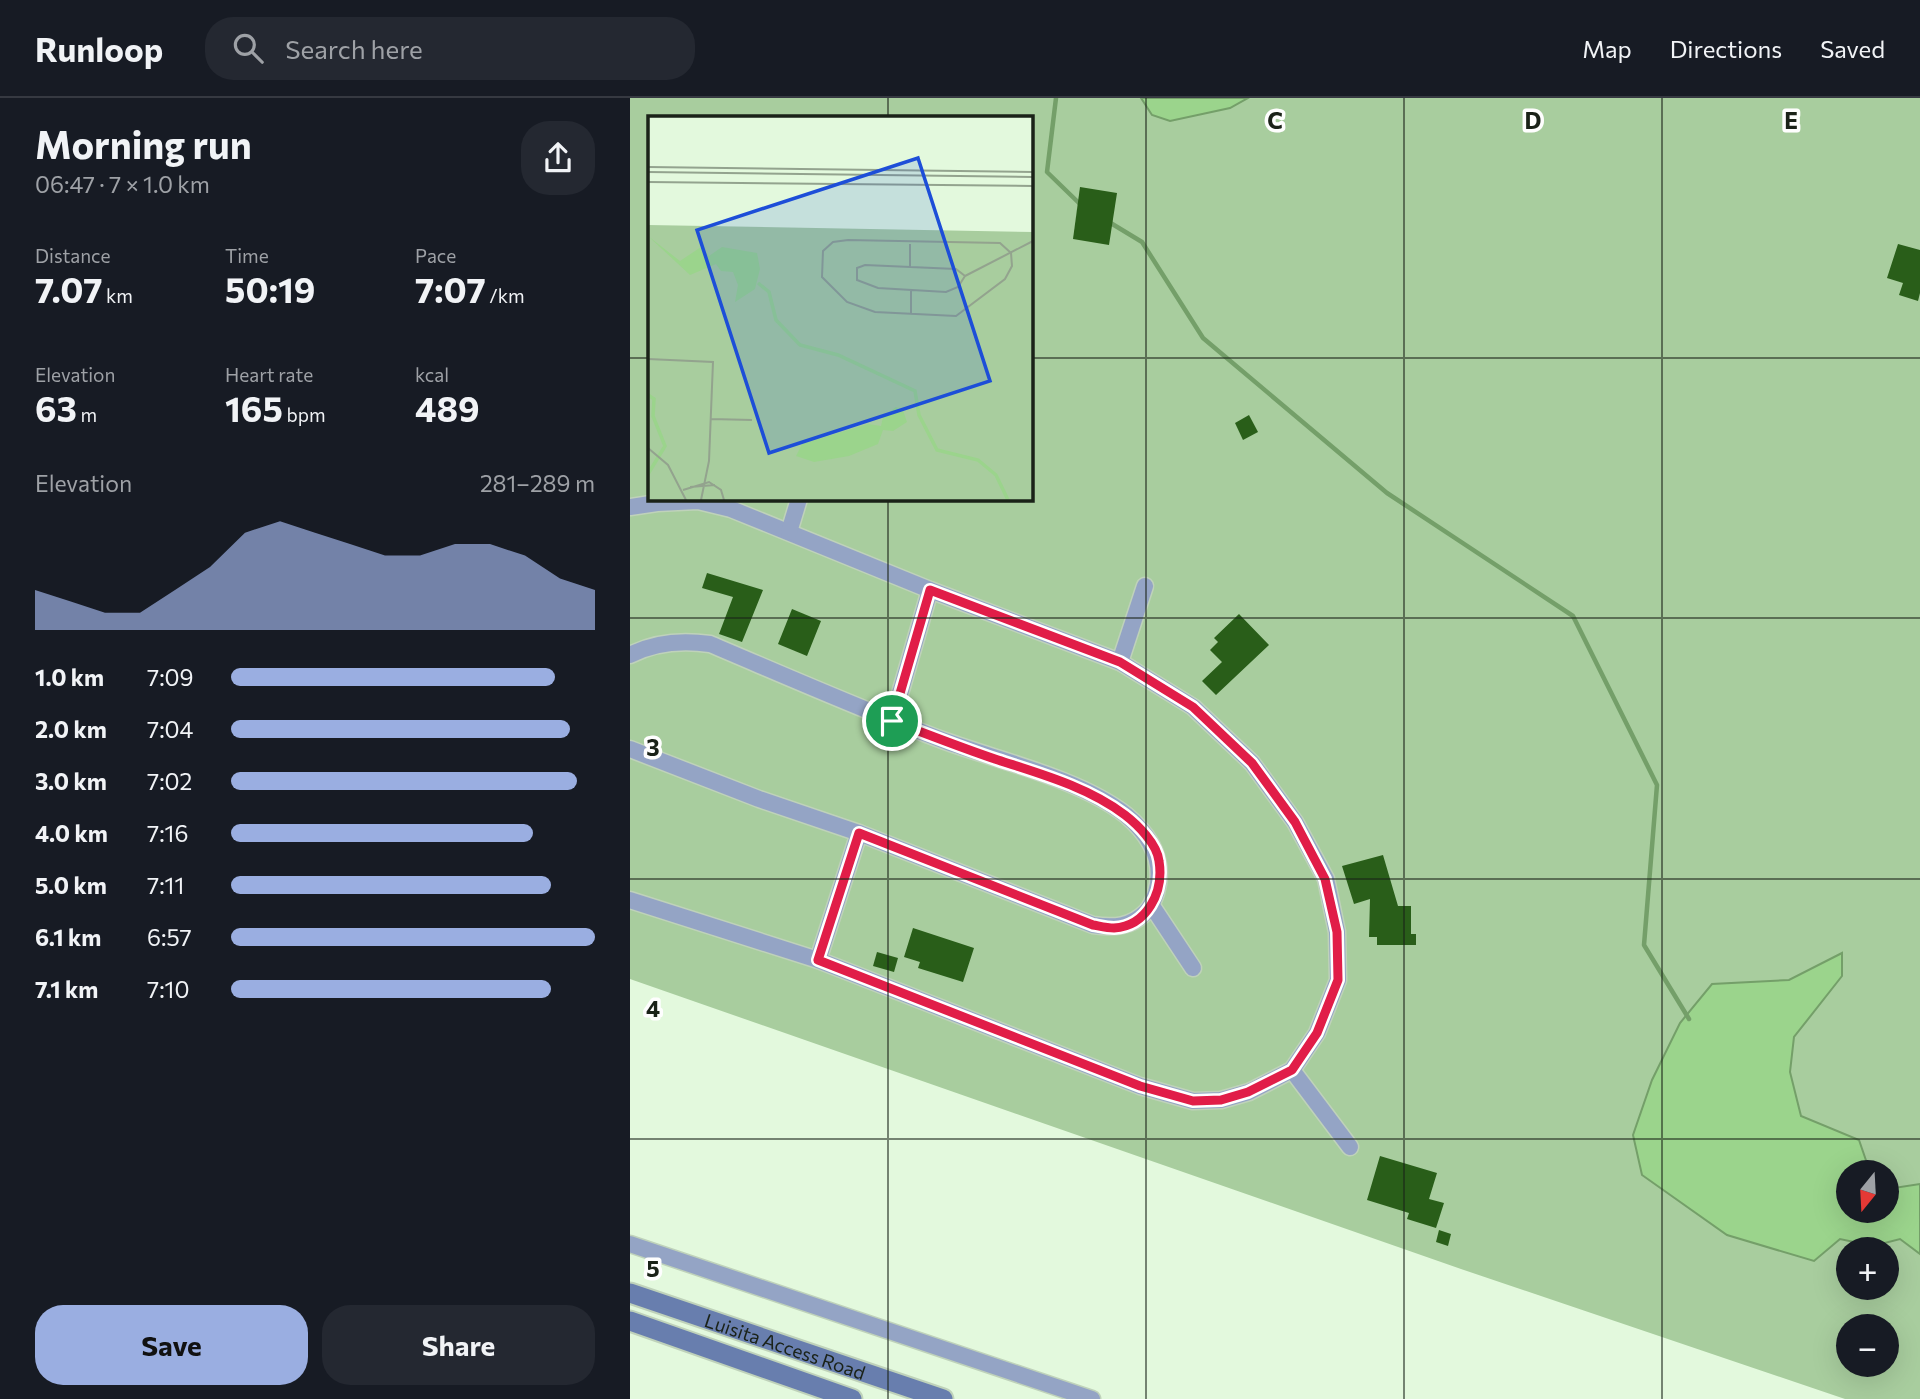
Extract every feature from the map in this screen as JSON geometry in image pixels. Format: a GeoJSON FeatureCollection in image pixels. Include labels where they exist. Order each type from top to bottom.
{"type":"FeatureCollection","features":[{"type":"Feature","properties":{"kind":"main road","name":"Luisita Access Road"},"geometry":{"type":"LineString","coordinates":[[630,1293],[943,1399]]}},
{"type":"Feature","properties":{"kind":"main road","name":"Luisita Access Road"},"geometry":{"type":"LineString","coordinates":[[630,1321],[852,1399]]}},
{"type":"Feature","properties":{"kind":"street"},"geometry":{"type":"LineString","coordinates":[[789,531],[799,500]]}},
{"type":"Feature","properties":{"kind":"street"},"geometry":{"type":"LineString","coordinates":[[630,507],[698,502],[731,509],[930,590],[1120,662],[1193,707],[1252,763],[1295,822],[1325,879],[1337,932],[1338,980],[1317,1033],[1292,1070],[1248,1092],[1221,1100],[1193,1101],[1140,1086],[818,960],[630,900]]}},
{"type":"Feature","properties":{"kind":"street"},"geometry":{"type":"LineString","coordinates":[[1120,662],[1145,586]]}},
{"type":"Feature","properties":{"kind":"street"},"geometry":{"type":"LineString","coordinates":[[892,721],[930,590]]}},
{"type":"Feature","properties":{"kind":"street"},"geometry":{"type":"LineString","coordinates":[[630,655],[666,643],[689,641],[710,644],[892,721],[1061,781],[1105,802],[1127,816],[1146,835],[1159,859],[1159,883],[1152,906],[1137,921],[1114,928],[1093,925],[859,833],[759,799],[630,749]]}},
{"type":"Feature","properties":{"kind":"street"},"geometry":{"type":"LineString","coordinates":[[818,960],[859,833]]}},
{"type":"Feature","properties":{"kind":"street"},"geometry":{"type":"LineString","coordinates":[[1152,906],[1193,968]]}},
{"type":"Feature","properties":{"kind":"street"},"geometry":{"type":"LineString","coordinates":[[1292,1070],[1350,1147]]}},
{"type":"Feature","properties":{"kind":"street"},"geometry":{"type":"LineString","coordinates":[[630,1244],[1092,1399]]}},
{"type":"Feature","properties":{"kind":"shaded area"},"geometry":{"type":"Polygon","coordinates":[[[630,98],[1920,98],[1920,1399],[1845,1399],[1461,1269],[630,979],[630,98]]]}},
{"type":"Feature","properties":{"kind":"shaded area"},"geometry":{"type":"Polygon","coordinates":[[[1141,98],[1248,98],[1230,108],[1170,121],[1152,115],[1141,98]]]}},
{"type":"Feature","properties":{"kind":"shaded area"},"geometry":{"type":"Polygon","coordinates":[[[1842,953],[1842,976],[1794,1037],[1790,1072],[1801,1116],[1859,1140],[1866,1160],[1836,1160],[1836,1223],[1899,1223],[1899,1187],[1920,1184],[1920,1254],[1899,1237],[1836,1237],[1836,1242],[1814,1261],[1727,1235],[1642,1175],[1633,1135],[1652,1080],[1680,1023],[1712,984],[1789,980],[1842,953]]]}},
{"type":"Feature","properties":{"kind":"building"},"geometry":{"type":"Polygon","coordinates":[[[1080,187],[1117,193],[1109,245],[1073,239],[1080,187]]]}},
{"type":"Feature","properties":{"kind":"building"},"geometry":{"type":"Polygon","coordinates":[[[1898,244],[1920,250],[1918,301],[1899,295],[1903,283],[1887,278],[1898,244]]]}},
{"type":"Feature","properties":{"kind":"building"},"geometry":{"type":"Polygon","coordinates":[[[1249,415],[1258,432],[1243,440],[1235,423],[1249,415]]]}},
{"type":"Feature","properties":{"kind":"building"},"geometry":{"type":"Polygon","coordinates":[[[707,573],[763,590],[742,642],[719,634],[733,597],[702,588],[707,573]]]}},
{"type":"Feature","properties":{"kind":"building"},"geometry":{"type":"Polygon","coordinates":[[[792,609],[821,621],[807,656],[778,644],[792,609]]]}},
{"type":"Feature","properties":{"kind":"building"},"geometry":{"type":"Polygon","coordinates":[[[1239,614],[1269,645],[1216,695],[1202,681],[1222,662],[1210,650],[1218,642],[1214,638],[1239,614]]]}},
{"type":"Feature","properties":{"kind":"building"},"geometry":{"type":"Polygon","coordinates":[[[1383,855],[1398,906],[1411,906],[1411,934],[1416,934],[1416,945],[1377,945],[1377,937],[1369,937],[1370,899],[1354,904],[1342,866],[1383,855]]]}},
{"type":"Feature","properties":{"kind":"building"},"geometry":{"type":"Polygon","coordinates":[[[913,928],[974,948],[963,982],[918,968],[920,962],[904,957],[913,928]]]}},
{"type":"Feature","properties":{"kind":"building"},"geometry":{"type":"Polygon","coordinates":[[[877,952],[898,958],[894,972],[873,966],[877,952]]]}},
{"type":"Feature","properties":{"kind":"building"},"geometry":{"type":"Polygon","coordinates":[[[1380,1156],[1437,1173],[1429,1199],[1444,1203],[1436,1228],[1407,1219],[1409,1213],[1367,1200],[1380,1156]]]}},
{"type":"Feature","properties":{"kind":"building"},"geometry":{"type":"Polygon","coordinates":[[[1439,1230],[1451,1234],[1448,1246],[1436,1242],[1439,1230]]]}},
{"type":"Feature","properties":{"kind":"waterway"},"geometry":{"type":"LineString","coordinates":[[1056,98],[1047,172],[1081,205]]}},
{"type":"Feature","properties":{"kind":"waterway"},"geometry":{"type":"LineString","coordinates":[[1109,222],[1142,242],[1203,338],[1387,493],[1573,616],[1657,785],[1644,945],[1689,1019]]}},
{"type":"Feature","properties":{"kind":"route"},"geometry":{"type":"LineString","coordinates":[[930,590],[1120,662],[1193,707],[1252,763],[1295,822],[1325,879],[1337,932],[1338,980],[1317,1033],[1292,1070],[1248,1092],[1221,1100],[1193,1101],[1140,1086],[818,960],[859,833],[1093,925],[1114,928],[1137,921],[1152,906],[1159,883],[1159,859],[1146,835],[1127,816],[1061,781],[892,721],[930,590]]}}]}
